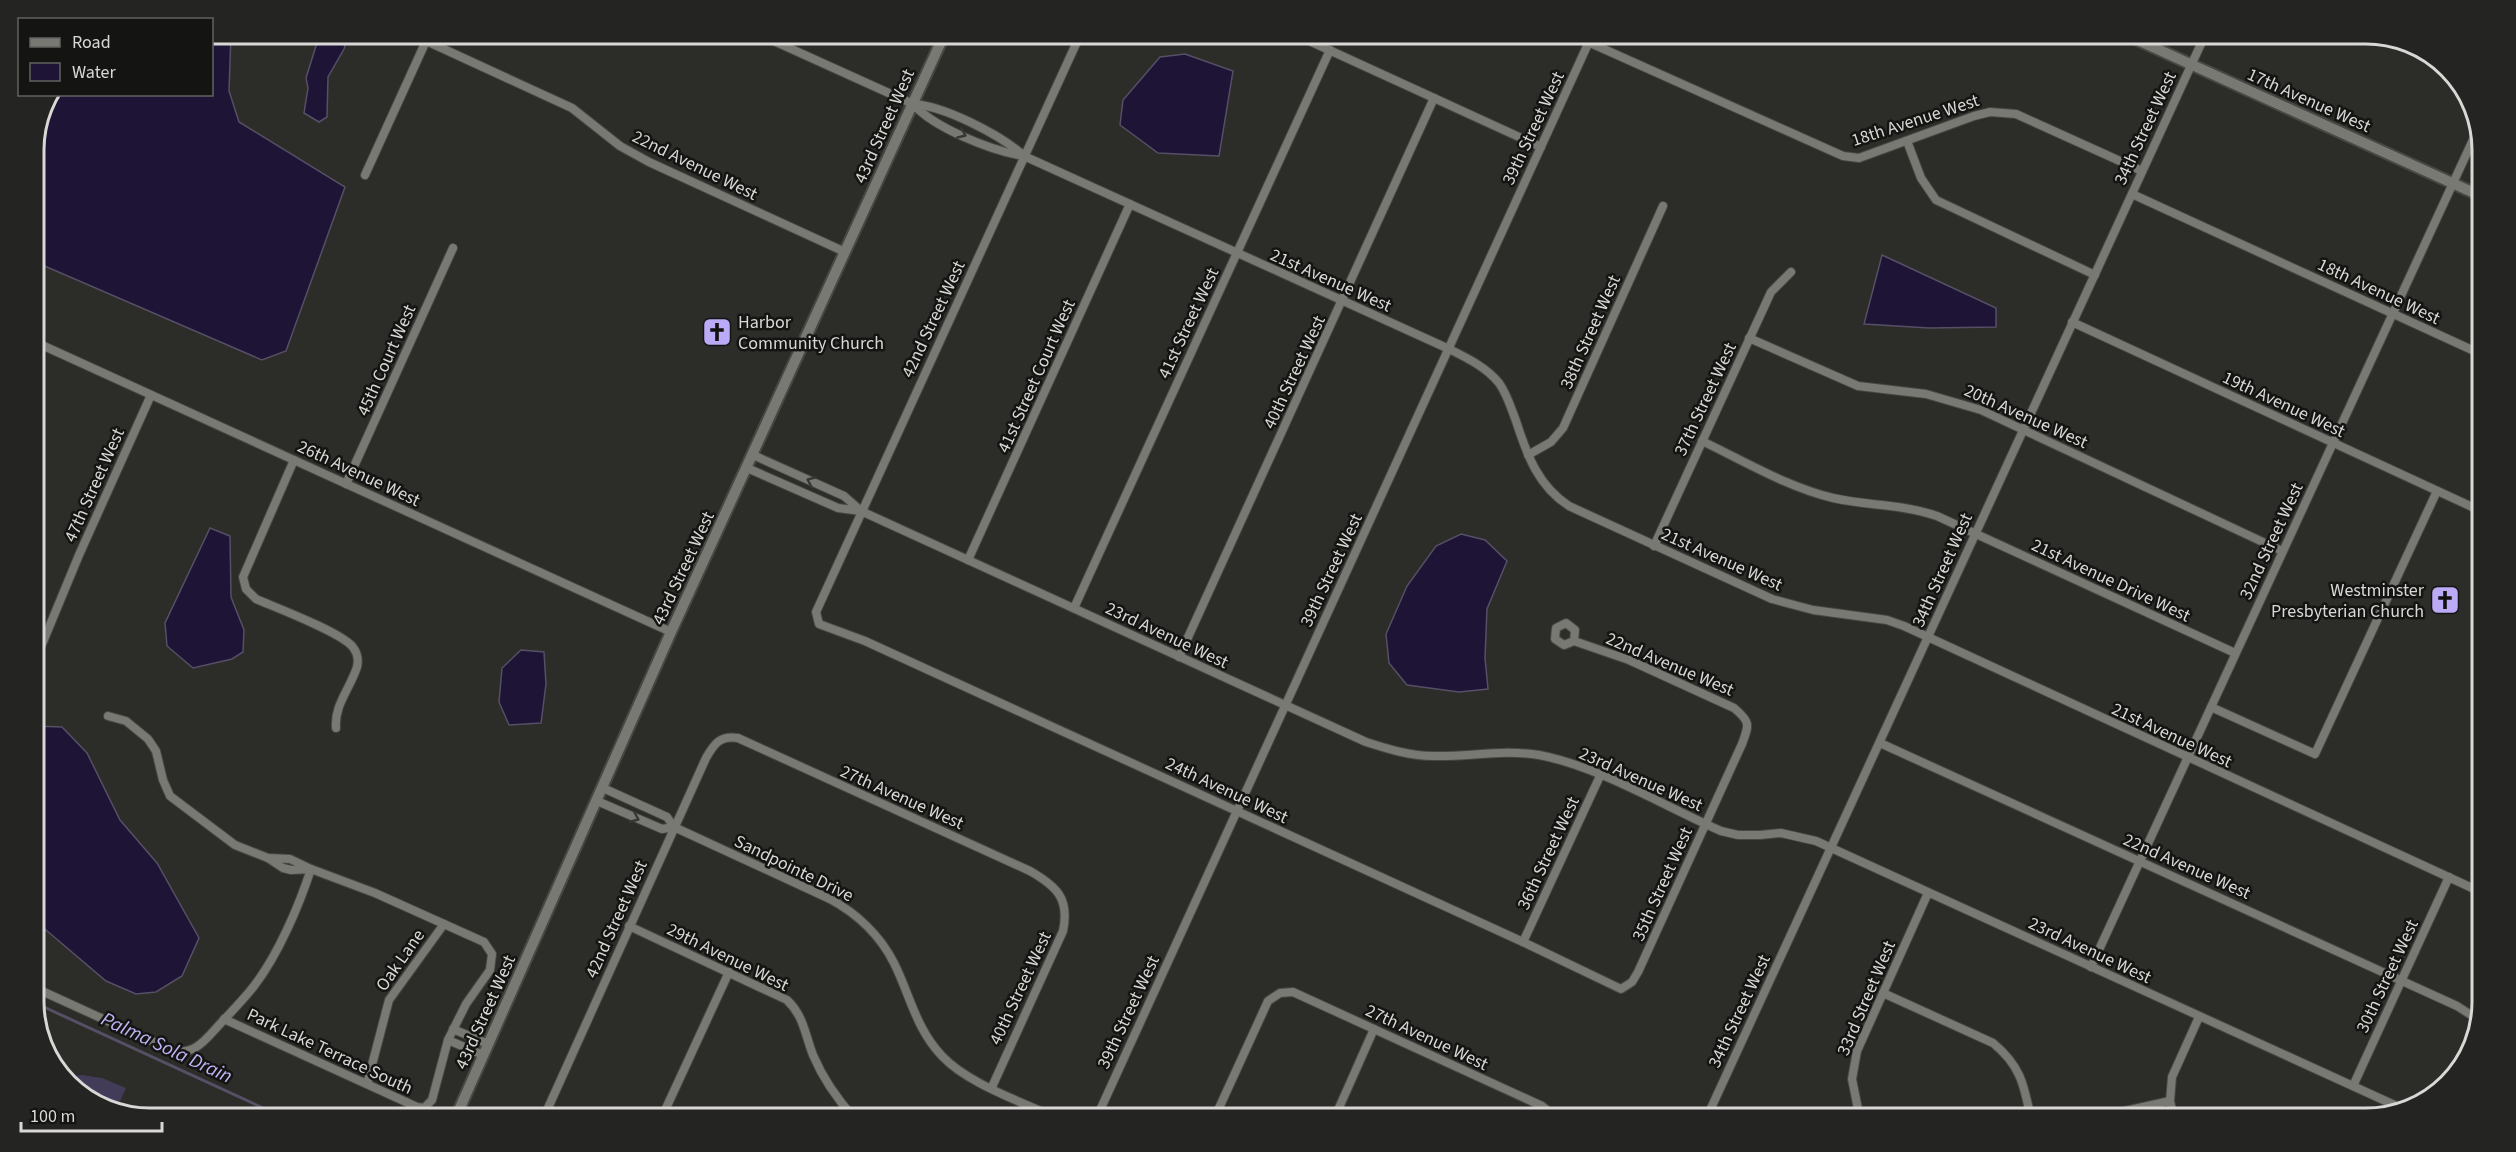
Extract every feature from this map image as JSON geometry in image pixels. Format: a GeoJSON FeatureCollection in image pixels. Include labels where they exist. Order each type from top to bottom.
{"type":"FeatureCollection","features":[{"type":"Feature","properties":{"kind":"street"},"geometry":{"type":"LineString","coordinates":[[365,175],[425,44]]}},
{"type":"Feature","properties":{"kind":"street","name":"22nd Avenue West"},"geometry":{"type":"LineString","coordinates":[[433,44],[572,108],[620,146],[649,162],[845,252]]}},
{"type":"Feature","properties":{"kind":"street","name":"21st Avenue West"},"geometry":{"type":"LineString","coordinates":[[780,44],[912,104],[929,105],[1007,141],[1024,156]]}},
{"type":"Feature","properties":{"kind":"street","name":"43rd Street West"},"geometry":{"type":"LineString","coordinates":[[459,1108],[671,632],[940,44]]}},
{"type":"Feature","properties":{"kind":"street","name":"42nd Street West"},"geometry":{"type":"LineString","coordinates":[[818,618],[816,612],[861,511],[1076,44]]}},
{"type":"Feature","properties":{"kind":"street"},"geometry":{"type":"LineString","coordinates":[[1317,44],[1541,147]]}},
{"type":"Feature","properties":{"kind":"street","name":"39th Street West"},"geometry":{"type":"LineString","coordinates":[[1101,1108],[1589,44]]}},
{"type":"Feature","properties":{"kind":"street","name":"18th Avenue West"},"geometry":{"type":"LineString","coordinates":[[1591,44],[1843,156],[1859,158],[1974,117],[2004,111],[2031,120],[2142,171]]}},
{"type":"Feature","properties":{"kind":"street","name":"17th Avenue West"},"geometry":{"type":"LineString","coordinates":[[2146,44],[2472,192]]}},
{"type":"Feature","properties":{"kind":"street","name":"34th Street West"},"geometry":{"type":"LineString","coordinates":[[1711,1108],[2201,44]]}},
{"type":"Feature","properties":{"kind":"street","name":"41st Street West"},"geometry":{"type":"LineString","coordinates":[[1074,608],[1330,50]]}},
{"type":"Feature","properties":{"kind":"street","name":"40th Street West"},"geometry":{"type":"LineString","coordinates":[[1179,657],[1434,99]]}},
{"type":"Feature","properties":{"kind":"street","name":"21st Avenue West"},"geometry":{"type":"LineString","coordinates":[[912,104],[924,117],[1001,152],[1024,156],[1449,349],[1483,368],[1500,384],[1509,400],[1536,473],[1550,491],[1563,502],[1772,599],[1827,613],[1887,620],[2472,888]]}},
{"type":"Feature","properties":{"kind":"street"},"geometry":{"type":"LineString","coordinates":[[1907,141],[1921,178],[1936,200],[2095,275]]}},
{"type":"Feature","properties":{"kind":"street","name":"32nd Street West"},"geometry":{"type":"LineString","coordinates":[[2091,967],[2472,142]]}},
{"type":"Feature","properties":{"kind":"street","name":"18th Avenue West"},"geometry":{"type":"LineString","coordinates":[[2132,194],[2472,350]]}},
{"type":"Feature","properties":{"kind":"street","name":"41st Street Court West"},"geometry":{"type":"LineString","coordinates":[[968,560],[1130,204]]}},
{"type":"Feature","properties":{"kind":"street","name":"38th Street West"},"geometry":{"type":"LineString","coordinates":[[1528,455],[1551,442],[1563,428],[1663,206]]}},
{"type":"Feature","properties":{"kind":"street","name":"45th Court West"},"geometry":{"type":"LineString","coordinates":[[346,484],[453,248]]}},
{"type":"Feature","properties":{"kind":"street","name":"37th Street West"},"geometry":{"type":"LineString","coordinates":[[1654,546],[1771,292],[1791,272]]}},
{"type":"Feature","properties":{"kind":"street","name":"19th Avenue West"},"geometry":{"type":"LineString","coordinates":[[2072,322],[2472,507]]}},
{"type":"Feature","properties":{"kind":"street","name":"20th Avenue West"},"geometry":{"type":"LineString","coordinates":[[1749,338],[1858,386],[1943,398],[1981,410],[2283,551]]}},
{"type":"Feature","properties":{"kind":"street","name":"26th Avenue West"},"geometry":{"type":"LineString","coordinates":[[44,346],[671,632]]}},
{"type":"Feature","properties":{"kind":"street","name":"47th Street West"},"geometry":{"type":"LineString","coordinates":[[44,640],[79,555],[151,395]]}},
{"type":"Feature","properties":{"kind":"street","name":"21st Avenue Drive West"},"geometry":{"type":"LineString","coordinates":[[1702,441],[1810,491],[1861,503],[1918,509],[2235,653]]}},
{"type":"Feature","properties":{"kind":"street","name":"23rd Avenue West"},"geometry":{"type":"LineString","coordinates":[[753,455],[844,496],[861,511],[1366,742],[1404,753],[1433,756],[1502,752],[1524,753],[1558,760],[1600,776],[1705,824],[1738,835],[1793,834],[1831,848],[2394,1105]]}},
{"type":"Feature","properties":{"kind":"street"},"geometry":{"type":"LineString","coordinates":[[294,460],[243,577],[246,589],[256,599],[348,642],[357,653],[357,667],[336,714],[336,728]]}},
{"type":"Feature","properties":{"kind":"street","name":"23rd Avenue West"},"geometry":{"type":"LineString","coordinates":[[747,468],[838,508],[861,511]]}},
{"type":"Feature","properties":{"kind":"street"},"geometry":{"type":"LineString","coordinates":[[2211,707],[2315,754],[2437,491]]}},
{"type":"Feature","properties":{"kind":"street","name":"24th Avenue West"},"geometry":{"type":"LineString","coordinates":[[818,618],[819,624],[823,626],[843,631],[865,641],[1523,942],[1613,987],[1626,988]]}},
{"type":"Feature","properties":{"kind":"street","name":"22nd Avenue West"},"geometry":{"type":"LineString","coordinates":[[1574,641],[1629,660],[1734,708],[1746,718],[1748,723]]}},
{"type":"Feature","properties":{"kind":"street"},"geometry":{"type":"LineString","coordinates":[[108,716],[126,722],[148,739],[156,751],[166,788],[179,804],[235,845],[268,858],[290,859],[375,893],[484,942],[489,947],[493,960],[490,970],[478,985],[448,1040],[483,1055]]}},
{"type":"Feature","properties":{"kind":"street","name":"35th Street West"},"geometry":{"type":"LineString","coordinates":[[1626,988],[1638,972],[1742,744],[1748,723]]}},
{"type":"Feature","properties":{"kind":"street","name":"27th Avenue West"},"geometry":{"type":"LineString","coordinates":[[722,739],[738,738],[1030,872],[1056,889],[1062,900]]}},
{"type":"Feature","properties":{"kind":"street","name":"42nd Street West"},"geometry":{"type":"LineString","coordinates":[[548,1108],[706,758],[715,743],[722,739]]}},
{"type":"Feature","properties":{"kind":"street","name":"22nd Avenue West"},"geometry":{"type":"LineString","coordinates":[[1880,743],[2457,1006],[2471,1015]]}},
{"type":"Feature","properties":{"kind":"street","name":"36th Street West"},"geometry":{"type":"LineString","coordinates":[[1523,942],[1600,776]]}},
{"type":"Feature","properties":{"kind":"street","name":"Sandpointe Drive"},"geometry":{"type":"LineString","coordinates":[[603,788],[667,817],[674,827],[830,898],[858,918],[888,952],[915,1018],[940,1054],[956,1069],[1035,1108]]}},
{"type":"Feature","properties":{"kind":"street","name":"Sandpointe Drive"},"geometry":{"type":"LineString","coordinates":[[597,801],[662,830],[674,827]]}},
{"type":"Feature","properties":{"kind":"street"},"geometry":{"type":"LineString","coordinates":[[224,1019],[254,986],[270,960],[306,886],[311,869]]}},
{"type":"Feature","properties":{"kind":"street","name":"30th Street West"},"geometry":{"type":"LineString","coordinates":[[2353,1086],[2449,877]]}},
{"type":"Feature","properties":{"kind":"street","name":"33rd Street West"},"geometry":{"type":"LineString","coordinates":[[1858,1108],[1852,1079],[1853,1063],[1928,893]]}},
{"type":"Feature","properties":{"kind":"street","name":"40th Street West"},"geometry":{"type":"LineString","coordinates":[[992,1088],[1063,930],[1065,913],[1062,900]]}},
{"type":"Feature","properties":{"kind":"street","name":"Oak Lane"},"geometry":{"type":"LineString","coordinates":[[367,1084],[389,999],[444,924]]}},
{"type":"Feature","properties":{"kind":"street","name":"29th Avenue West"},"geometry":{"type":"LineString","coordinates":[[629,926],[780,996],[793,1006],[802,1020],[806,1038],[824,1076],[847,1108]]}},
{"type":"Feature","properties":{"kind":"street"},"geometry":{"type":"LineString","coordinates":[[666,1108],[729,972]]}},
{"type":"Feature","properties":{"kind":"street","name":"Park Lake Terrace South"},"geometry":{"type":"LineString","coordinates":[[44,992],[177,1052],[198,1047],[224,1019],[417,1107],[424,1108],[430,1104],[437,1086],[448,1040]]}},
{"type":"Feature","properties":{"kind":"street","name":"27th Avenue West"},"geometry":{"type":"LineString","coordinates":[[1219,1108],[1268,1001],[1280,993],[1293,992],[1544,1108]]}},
{"type":"Feature","properties":{"kind":"street"},"geometry":{"type":"LineString","coordinates":[[1883,993],[1993,1043],[2001,1050],[2023,1081],[2029,1108]]}},
{"type":"Feature","properties":{"kind":"street"},"geometry":{"type":"LineString","coordinates":[[2172,1108],[2172,1077],[2199,1017]]}},
{"type":"Feature","properties":{"kind":"street"},"geometry":{"type":"LineString","coordinates":[[453,1029],[488,1044]]}},
{"type":"Feature","properties":{"kind":"street"},"geometry":{"type":"LineString","coordinates":[[1340,1108],[1374,1029]]}},
{"type":"Feature","properties":{"kind":"street"},"geometry":{"type":"LineString","coordinates":[[2138,1108],[2170,1101]]}},
{"type":"Feature","properties":{"kind":"shaded area"},"geometry":{"type":"Polygon","coordinates":[[[74,1076],[102,1078],[126,1088],[119,1104],[97,1094],[74,1076]]]}},
{"type":"Feature","properties":{"kind":"water"},"geometry":{"type":"Polygon","coordinates":[[[213,44],[231,44],[229,91],[239,122],[345,187],[286,351],[262,360],[44,266],[44,136],[49,116],[58,96],[213,96],[213,44]]]}},
{"type":"Feature","properties":{"kind":"water"},"geometry":{"type":"Polygon","coordinates":[[[317,44],[346,44],[328,77],[327,117],[319,122],[304,113],[308,88],[306,78],[317,44]]]}},
{"type":"Feature","properties":{"kind":"water"},"geometry":{"type":"Polygon","coordinates":[[[1185,54],[1233,71],[1219,156],[1158,153],[1120,125],[1123,100],[1160,57],[1185,54]]]}},
{"type":"Feature","properties":{"kind":"water"},"geometry":{"type":"Polygon","coordinates":[[[1882,255],[1996,308],[1996,327],[1929,328],[1864,324],[1882,255]]]}},
{"type":"Feature","properties":{"kind":"water"},"geometry":{"type":"Polygon","coordinates":[[[210,528],[230,536],[231,597],[244,630],[243,652],[232,659],[193,668],[167,646],[165,623],[210,528]]]}},
{"type":"Feature","properties":{"kind":"water"},"geometry":{"type":"Polygon","coordinates":[[[1461,534],[1485,540],[1507,561],[1487,609],[1485,658],[1488,689],[1459,692],[1407,685],[1389,663],[1386,634],[1407,586],[1436,546],[1461,534]]]}},
{"type":"Feature","properties":{"kind":"water"},"geometry":{"type":"Polygon","coordinates":[[[521,650],[544,652],[546,684],[541,723],[509,725],[499,702],[502,668],[521,650]]]}},
{"type":"Feature","properties":{"kind":"water"},"geometry":{"type":"Polygon","coordinates":[[[44,726],[62,727],[87,753],[120,820],[157,863],[199,938],[182,976],[156,992],[136,994],[106,981],[44,928],[44,726]]]}},
{"type":"Feature","properties":{"kind":"waterway","name":"Palma Sola Drain"},"geometry":{"type":"LineString","coordinates":[[44,1007],[263,1108]]}},
{"type":"Feature","properties":{"kind":"place","name":"Harbor Community Church"},"geometry":{"type":"Point","coordinates":[717,332]}},
{"type":"Feature","properties":{"kind":"place","name":"Westminster Presbyterian Church"},"geometry":{"type":"Point","coordinates":[2445,600]}}]}
